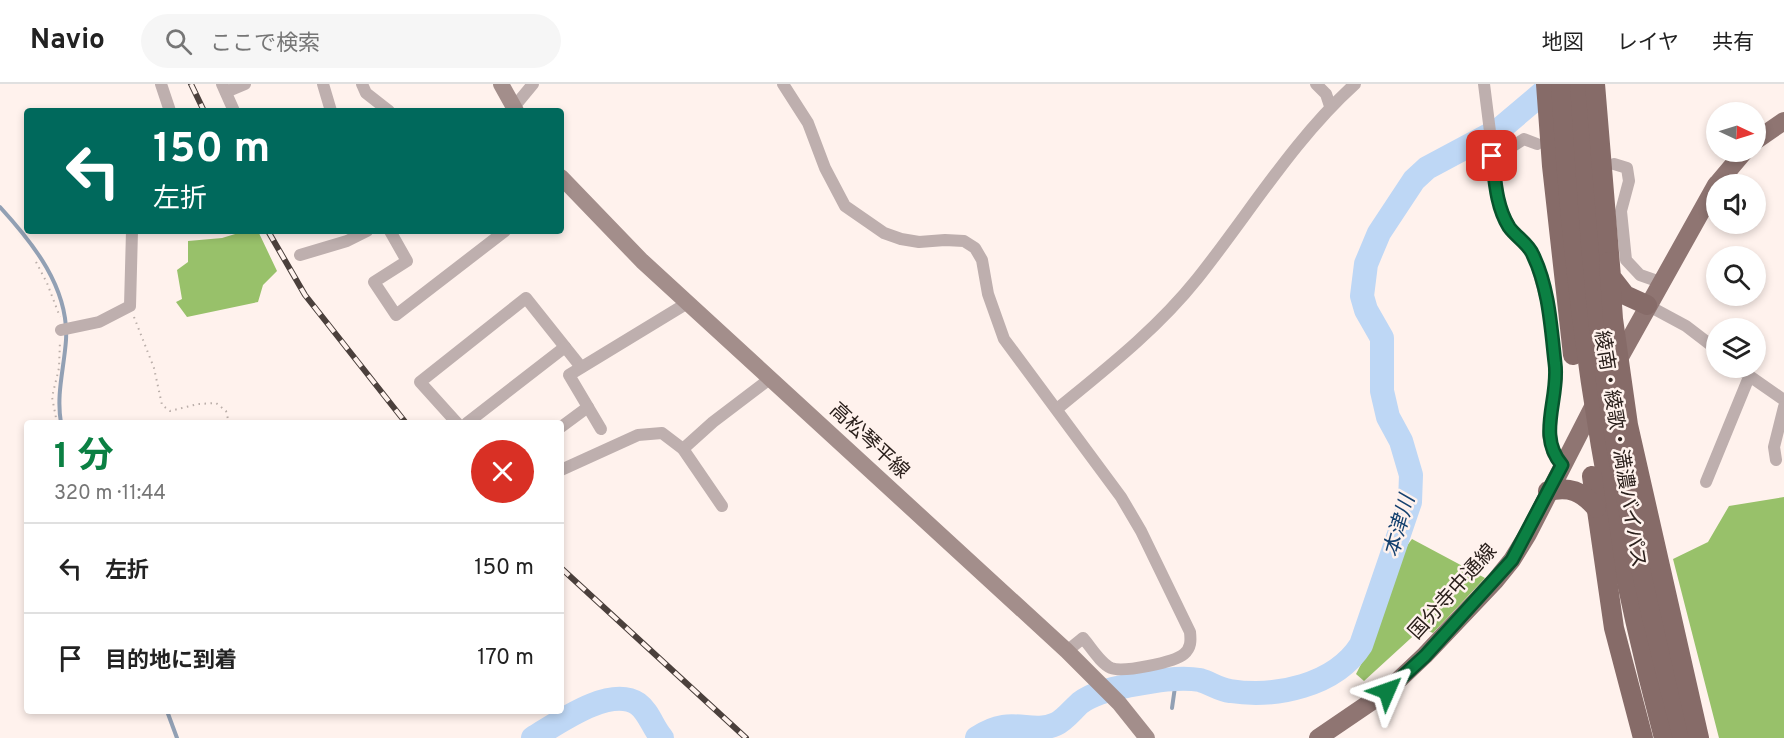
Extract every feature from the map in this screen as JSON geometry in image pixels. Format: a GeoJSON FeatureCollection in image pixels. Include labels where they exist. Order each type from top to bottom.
{"type":"FeatureCollection","features":[{"type":"Feature","properties":{"kind":"highway"},"geometry":{"type":"LineString","coordinates":[[1546,84],[1567,315],[1583,425],[1614,628],[1643,738]]}},
{"type":"Feature","properties":{"kind":"highway","name":"綾南・綾歌・満濃バイパス"},"geometry":{"type":"LineString","coordinates":[[1561,84],[1573,233],[1597,433],[1651,652],[1683,738]]}},
{"type":"Feature","properties":{"kind":"highway","name":"綾南・綾歌・満濃バイパス"},"geometry":{"type":"LineString","coordinates":[[1580,84],[1590,230],[1613,426],[1665,738]]}},
{"type":"Feature","properties":{"kind":"highway"},"geometry":{"type":"LineString","coordinates":[[1595,84],[1618,360],[1643,494],[1699,738]]}},
{"type":"Feature","properties":{"kind":"highway"},"geometry":{"type":"LineString","coordinates":[[1609,262],[1611,277],[1619,291],[1647,305]]}},
{"type":"Feature","properties":{"kind":"highway"},"geometry":{"type":"LineString","coordinates":[[1548,492],[1566,488],[1574,490],[1588,497],[1596,508]]}},
{"type":"Feature","properties":{"kind":"main road"},"geometry":{"type":"LineString","coordinates":[[501,84],[514,108]]}},
{"type":"Feature","properties":{"kind":"main road"},"geometry":{"type":"LineString","coordinates":[[1766,135],[1781,126]]}},
{"type":"Feature","properties":{"kind":"main road","name":"国分寺中通線"},"geometry":{"type":"LineString","coordinates":[[1725,174],[1736,162]]}},
{"type":"Feature","properties":{"kind":"main road","name":"高松琴平線"},"geometry":{"type":"LineString","coordinates":[[564,184],[627,246],[1067,651],[1119,703],[1147,738]]}},
{"type":"Feature","properties":{"kind":"main road","name":"国分寺中通線"},"geometry":{"type":"LineString","coordinates":[[1318,738],[1387,691],[1425,656],[1512,560],[1528,534],[1647,305],[1706,202]]}},
{"type":"Feature","properties":{"kind":"street"},"geometry":{"type":"LineString","coordinates":[[161,84],[169,108]]}},
{"type":"Feature","properties":{"kind":"street"},"geometry":{"type":"LineString","coordinates":[[233,108],[224,88],[244,84]]}},
{"type":"Feature","properties":{"kind":"street"},"geometry":{"type":"LineString","coordinates":[[323,84],[330,108]]}},
{"type":"Feature","properties":{"kind":"street"},"geometry":{"type":"LineString","coordinates":[[362,84],[366,93],[385,108]]}},
{"type":"Feature","properties":{"kind":"street"},"geometry":{"type":"LineString","coordinates":[[516,108],[533,84]]}},
{"type":"Feature","properties":{"kind":"street"},"geometry":{"type":"LineString","coordinates":[[783,84],[808,123],[825,168],[845,206],[884,233],[901,239],[919,242],[945,240],[964,242],[975,249],[982,260],[987,294],[1004,339],[1121,497],[1141,531],[1190,632],[1191,643],[1185,653],[1176,659],[1123,670],[1105,665],[1083,638],[1067,651]]}},
{"type":"Feature","properties":{"kind":"street"},"geometry":{"type":"LineString","coordinates":[[1316,84],[1326,94],[1330,106]]}},
{"type":"Feature","properties":{"kind":"street"},"geometry":{"type":"LineString","coordinates":[[1057,409],[1145,337],[1190,288],[1270,184],[1305,133],[1355,84]]}},
{"type":"Feature","properties":{"kind":"street"},"geometry":{"type":"LineString","coordinates":[[1484,84],[1499,203],[1510,228],[1533,254],[1549,310],[1557,378],[1548,436],[1553,454],[1562,465]]}},
{"type":"Feature","properties":{"kind":"street"},"geometry":{"type":"LineString","coordinates":[[1491,152],[1498,155],[1524,139],[1538,144]]}},
{"type":"Feature","properties":{"kind":"street"},"geometry":{"type":"LineString","coordinates":[[1614,164],[1627,168],[1629,181],[1621,211],[1626,260],[1640,275],[1660,282]]}},
{"type":"Feature","properties":{"kind":"street"},"geometry":{"type":"LineString","coordinates":[[64,330],[99,322],[130,306],[132,234]]}},
{"type":"Feature","properties":{"kind":"street"},"geometry":{"type":"LineString","coordinates":[[300,255],[347,241],[361,234]]}},
{"type":"Feature","properties":{"kind":"street"},"geometry":{"type":"LineString","coordinates":[[392,234],[407,261],[374,282],[396,315],[501,234]]}},
{"type":"Feature","properties":{"kind":"street"},"geometry":{"type":"LineString","coordinates":[[454,420],[420,382],[526,298],[581,367]]}},
{"type":"Feature","properties":{"kind":"street"},"geometry":{"type":"LineString","coordinates":[[601,429],[569,375],[689,302]]}},
{"type":"Feature","properties":{"kind":"street"},"geometry":{"type":"LineString","coordinates":[[1647,305],[1686,326],[1706,341]]}},
{"type":"Feature","properties":{"kind":"street"},"geometry":{"type":"LineString","coordinates":[[471,420],[565,347]]}},
{"type":"Feature","properties":{"kind":"street"},"geometry":{"type":"LineString","coordinates":[[683,449],[713,422],[771,378]]}},
{"type":"Feature","properties":{"kind":"street"},"geometry":{"type":"LineString","coordinates":[[1706,482],[1749,378]]}},
{"type":"Feature","properties":{"kind":"street"},"geometry":{"type":"LineString","coordinates":[[1751,378],[1784,400]]}},
{"type":"Feature","properties":{"kind":"street"},"geometry":{"type":"LineString","coordinates":[[1776,460],[1774,447],[1784,406]]}},
{"type":"Feature","properties":{"kind":"street"},"geometry":{"type":"LineString","coordinates":[[564,424],[588,407]]}},
{"type":"Feature","properties":{"kind":"street"},"geometry":{"type":"LineString","coordinates":[[564,469],[650,433],[662,434],[683,449],[722,506]]}},
{"type":"Feature","properties":{"kind":"path"},"geometry":{"type":"LineString","coordinates":[[130,306],[154,368],[162,405],[170,411],[216,403],[226,411],[229,420]]}},
{"type":"Feature","properties":{"kind":"green space"},"geometry":{"type":"Polygon","coordinates":[[[235,234],[259,234],[277,271],[263,285],[258,302],[187,317],[176,302],[182,299],[177,270],[188,262],[188,241],[222,238],[235,234]]]}},
{"type":"Feature","properties":{"kind":"green space"},"geometry":{"type":"Polygon","coordinates":[[[1784,497],[1784,738],[1719,738],[1673,559],[1708,542],[1729,506],[1784,497]]]}},
{"type":"Feature","properties":{"kind":"green space"},"geometry":{"type":"Polygon","coordinates":[[[1412,539],[1485,578],[1433,633],[1422,628],[1364,681],[1356,674],[1371,645],[1394,563],[1412,539]]]}},
{"type":"Feature","properties":{"kind":"waterway","name":"本津川"},"geometry":{"type":"LineString","coordinates":[[977,738],[1000,727],[1037,728],[1056,724],[1085,700],[1121,687],[1182,679],[1200,680],[1230,691],[1266,693],[1303,686],[1336,670],[1350,659],[1361,645],[1410,502],[1411,475],[1401,441],[1388,417],[1382,391],[1382,338],[1366,310],[1362,296],[1366,264],[1379,233],[1414,180],[1427,168],[1500,129],[1553,84]]}},
{"type":"Feature","properties":{"kind":"waterway"},"geometry":{"type":"LineString","coordinates":[[0,207],[36,251],[62,302],[66,340],[60,392],[61,420]]}},
{"type":"Feature","properties":{"kind":"waterway"},"geometry":{"type":"LineString","coordinates":[[1172,708],[1176,680]]}},
{"type":"Feature","properties":{"kind":"waterway","name":"本津川"},"geometry":{"type":"LineString","coordinates":[[533,738],[584,708],[613,699],[626,699],[638,704],[662,738]]}},
{"type":"Feature","properties":{"kind":"waterway"},"geometry":{"type":"LineString","coordinates":[[168,714],[177,738]]}},
{"type":"Feature","properties":{"kind":"railway"},"geometry":{"type":"LineString","coordinates":[[191,84],[203,108]]}},
{"type":"Feature","properties":{"kind":"railway"},"geometry":{"type":"LineString","coordinates":[[270,234],[305,295],[404,420]]}},
{"type":"Feature","properties":{"kind":"railway"},"geometry":{"type":"LineString","coordinates":[[564,571],[746,738]]}},
{"type":"Feature","properties":{"kind":"route"},"geometry":{"type":"LineString","coordinates":[[1387,691],[1425,656],[1512,560],[1528,534],[1562,465],[1553,454],[1548,436],[1557,378],[1549,310],[1533,254],[1510,228],[1499,203],[1492,156]]}}]}
